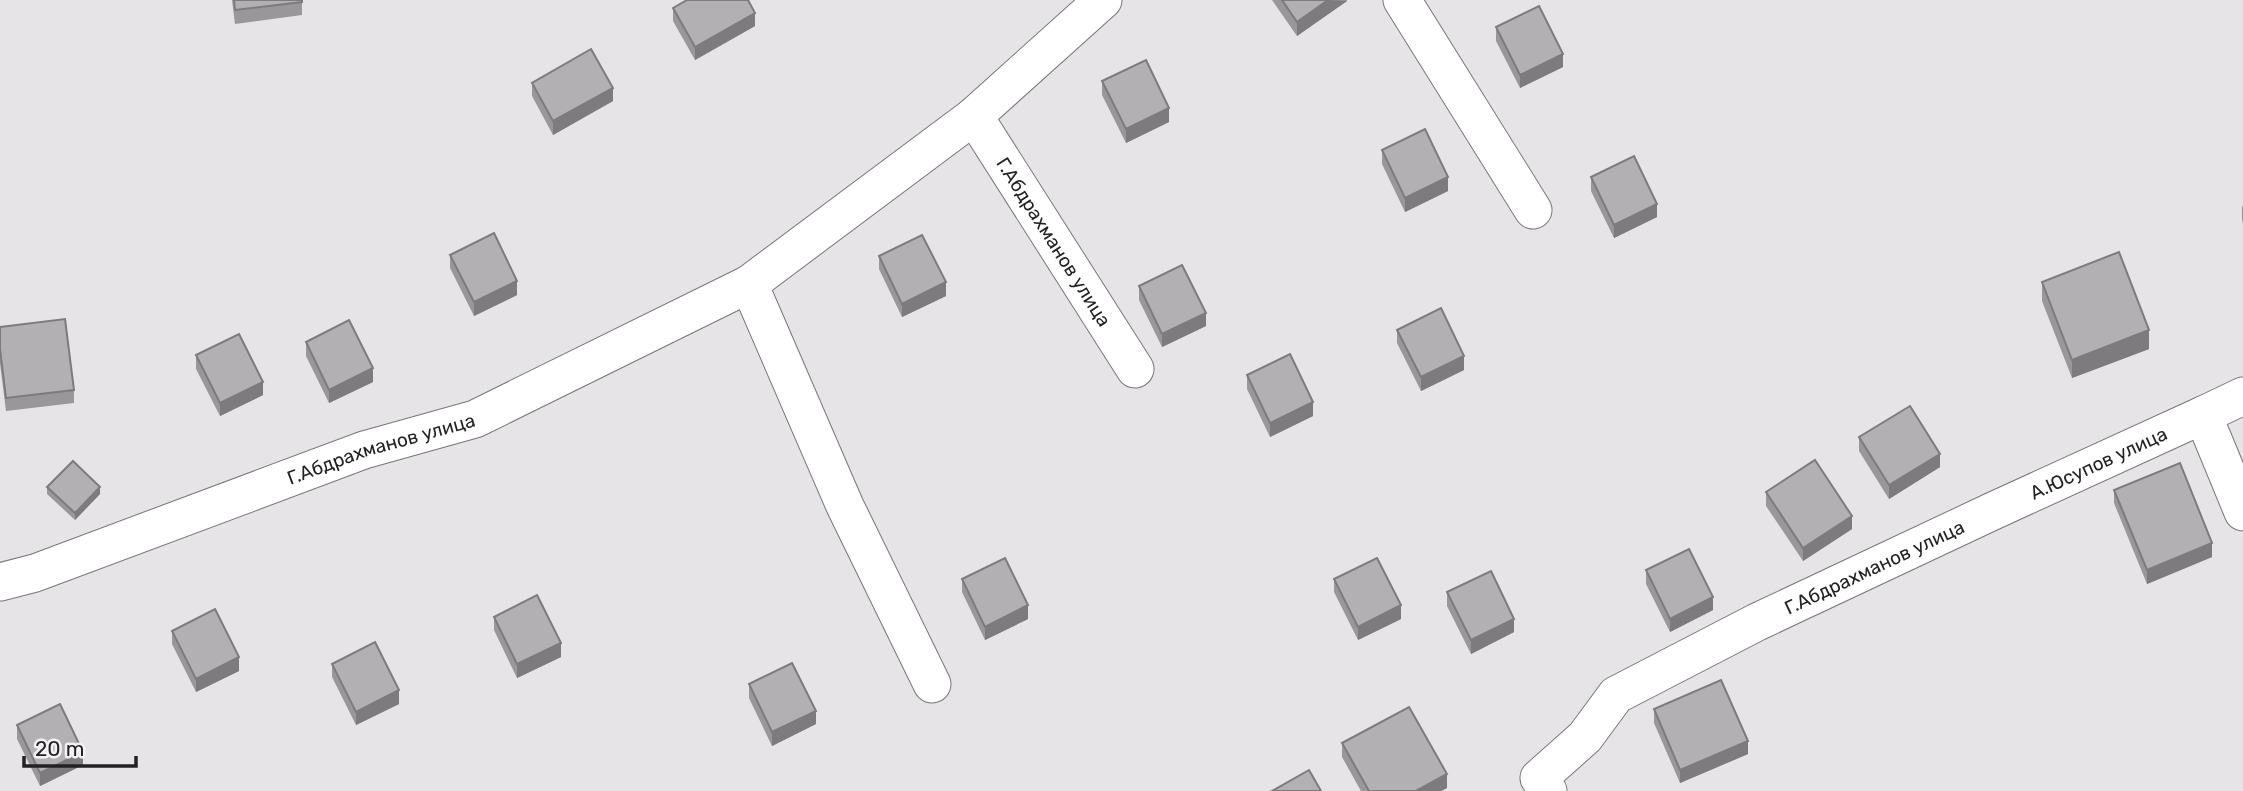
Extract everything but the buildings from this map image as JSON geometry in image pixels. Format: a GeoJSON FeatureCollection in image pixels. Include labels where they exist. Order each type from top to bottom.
{"type":"FeatureCollection","features":[{"type":"Feature","properties":{"kind":"street","name":"Г.Абдрахманов улица"},"geometry":{"type":"LineString","coordinates":[[0,582],[35,573],[365,450],[475,419],[749,284],[974,116],[1104,0]]}},
{"type":"Feature","properties":{"kind":"street"},"geometry":{"type":"LineString","coordinates":[[1402,0],[1533,210]]}},
{"type":"Feature","properties":{"kind":"street","name":"Г.Абдрахманов улица"},"geometry":{"type":"LineString","coordinates":[[974,116],[1135,369]]}},
{"type":"Feature","properties":{"kind":"street"},"geometry":{"type":"LineString","coordinates":[[749,284],[845,506],[932,684]]}},
{"type":"Feature","properties":{"kind":"street","name":"А.Юсупов улица"},"geometry":{"type":"LineString","coordinates":[[1993,510],[2243,396]]}},
{"type":"Feature","properties":{"kind":"street"},"geometry":{"type":"LineString","coordinates":[[2203,415],[2243,512]]}},
{"type":"Feature","properties":{"kind":"street","name":"Г.Абдрахманов улица"},"geometry":{"type":"LineString","coordinates":[[1537,787],[1585,737],[1616,695],[1757,622],[1993,510]]}}]}
